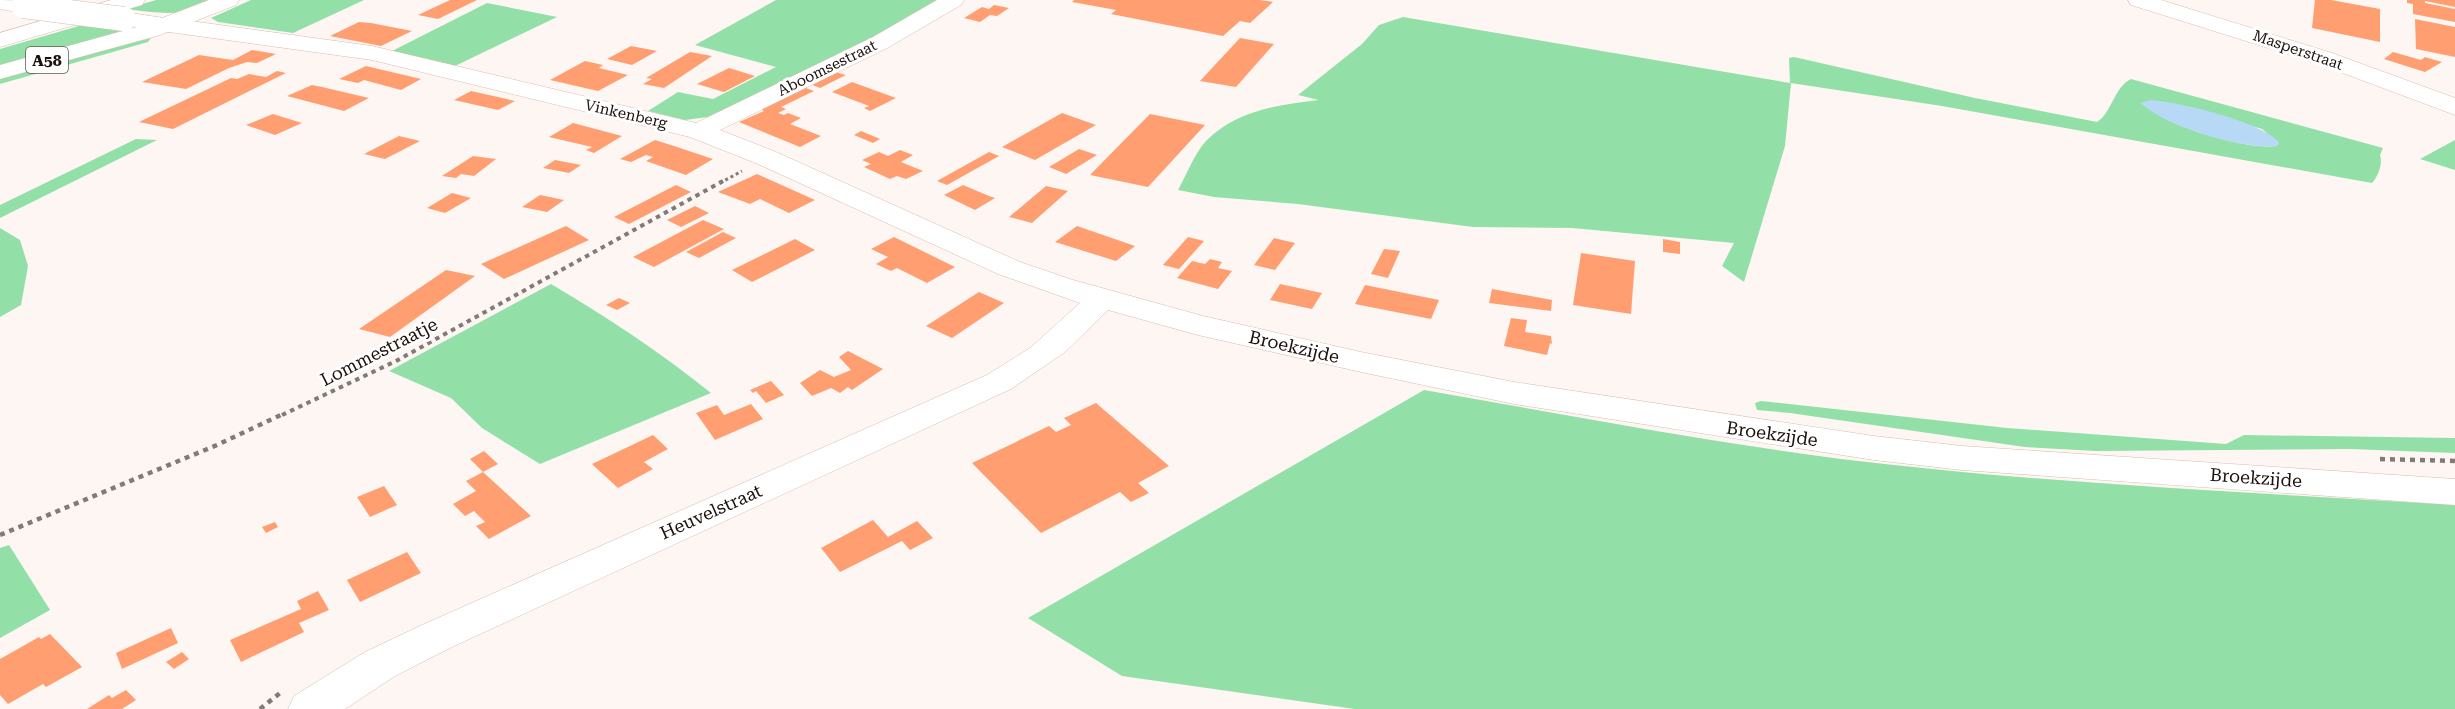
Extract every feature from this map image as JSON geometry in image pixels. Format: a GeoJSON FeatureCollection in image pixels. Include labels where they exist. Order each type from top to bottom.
{"type":"FeatureCollection","features":[{"type":"Feature","properties":{"kind":"main road","name":"A58"},"geometry":{"type":"LineString","coordinates":[[0,29],[100,0]]}},
{"type":"Feature","properties":{"kind":"main road","name":"A58"},"geometry":{"type":"LineString","coordinates":[[0,72],[169,25],[228,0]]}},
{"type":"Feature","properties":{"kind":"main road","name":"Aboomsestraat"},"geometry":{"type":"LineString","coordinates":[[699,131],[881,42],[953,0]]}},
{"type":"Feature","properties":{"kind":"main road","name":"Masperstraat"},"geometry":{"type":"LineString","coordinates":[[2139,0],[2324,58],[2455,107]]}},
{"type":"Feature","properties":{"kind":"main road","name":"Vinkenberg"},"geometry":{"type":"LineString","coordinates":[[0,3],[129,10],[169,25],[372,53],[699,131],[766,158],[1009,268],[1101,299]]}},
{"type":"Feature","properties":{"kind":"main road","name":"A58"},"geometry":{"type":"LineString","coordinates":[[0,40],[129,10]]}},
{"type":"Feature","properties":{"kind":"main road","name":"Broekzijde"},"geometry":{"type":"LineString","coordinates":[[1101,299],[1270,342],[1514,393],[1874,448],[1962,458],[2455,492]]}},
{"type":"Feature","properties":{"kind":"main road","name":"Heuvelstraat"},"geometry":{"type":"LineString","coordinates":[[310,709],[380,664],[437,636],[1007,377],[1054,347],[1101,299]]}},
{"type":"Feature","properties":{"kind":"path","name":"Lommestraatje"},"geometry":{"type":"LineString","coordinates":[[0,535],[217,445],[396,361],[747,168]]}},
{"type":"Feature","properties":{"kind":"green space"},"geometry":{"type":"Polygon","coordinates":[[[156,0],[221,0],[174,13],[125,9],[156,0]]]}},
{"type":"Feature","properties":{"kind":"green space"},"geometry":{"type":"Polygon","coordinates":[[[251,0],[364,0],[293,33],[218,22],[211,18],[251,0]]]}},
{"type":"Feature","properties":{"kind":"green space"},"geometry":{"type":"Polygon","coordinates":[[[776,0],[947,0],[922,15],[708,117],[685,120],[648,111],[678,92],[713,99],[776,67],[695,45],[776,0]]]}},
{"type":"Feature","properties":{"kind":"green space"},"geometry":{"type":"Polygon","coordinates":[[[487,3],[557,17],[455,66],[392,51],[487,3]]]}},
{"type":"Feature","properties":{"kind":"green space"},"geometry":{"type":"Polygon","coordinates":[[[1403,17],[1790,83],[1789,58],[1794,57],[1975,98],[2097,122],[2106,113],[2121,88],[2131,79],[2383,148],[2379,170],[2372,183],[1942,106],[1791,83],[1785,146],[1744,282],[1722,266],[1734,243],[1572,228],[1473,227],[1298,204],[1214,197],[1178,190],[1198,152],[1218,131],[1231,122],[1259,111],[1319,100],[1298,95],[1362,44],[1379,25],[1403,17]],[[2178,105],[2180,125],[2240,143],[2277,146],[2278,142],[2262,129],[2178,105]]]}},
{"type":"Feature","properties":{"kind":"green space"},"geometry":{"type":"Polygon","coordinates":[[[89,23],[130,28],[132,31],[0,69],[0,49],[89,23]]]}},
{"type":"Feature","properties":{"kind":"green space"},"geometry":{"type":"Polygon","coordinates":[[[151,38],[148,42],[0,84],[0,77],[151,38]]]}},
{"type":"Feature","properties":{"kind":"green space"},"geometry":{"type":"Polygon","coordinates":[[[136,139],[157,140],[0,218],[0,205],[136,139]]]}},
{"type":"Feature","properties":{"kind":"green space"},"geometry":{"type":"Polygon","coordinates":[[[2455,140],[2455,170],[2420,159],[2455,140]]]}},
{"type":"Feature","properties":{"kind":"green space"},"geometry":{"type":"Polygon","coordinates":[[[0,228],[20,240],[28,266],[21,305],[0,317],[0,228]]]}},
{"type":"Feature","properties":{"kind":"green space"},"geometry":{"type":"Polygon","coordinates":[[[551,284],[633,336],[711,393],[540,464],[482,428],[451,398],[389,371],[551,284]]]}},
{"type":"Feature","properties":{"kind":"green space"},"geometry":{"type":"Polygon","coordinates":[[[1424,390],[1736,444],[1918,468],[2148,486],[2455,505],[2455,709],[1355,709],[1122,676],[1028,618],[1424,390]]]}},
{"type":"Feature","properties":{"kind":"green space"},"geometry":{"type":"Polygon","coordinates":[[[1761,401],[2007,428],[2226,444],[2244,435],[2455,438],[2455,453],[2350,449],[2096,451],[2025,447],[1757,410],[1755,403],[1761,401]]]}},
{"type":"Feature","properties":{"kind":"green space"},"geometry":{"type":"Polygon","coordinates":[[[9,545],[50,610],[0,638],[0,548],[9,545]]]}},
{"type":"Feature","properties":{"kind":"water"},"geometry":{"type":"Polygon","coordinates":[[[2150,100],[2180,104],[2237,120],[2269,134],[2279,142],[2277,146],[2262,146],[2206,135],[2168,121],[2140,103],[2150,100]]]}},
{"type":"Feature","properties":{"kind":"building"},"geometry":{"type":"Polygon","coordinates":[[[450,0],[477,0],[438,19],[418,15],[450,0]]]}},
{"type":"Feature","properties":{"kind":"building"},"geometry":{"type":"Polygon","coordinates":[[[1074,0],[1260,0],[1273,2],[1250,23],[1240,21],[1223,36],[1111,14],[1116,10],[1072,2],[1074,0]]]}},
{"type":"Feature","properties":{"kind":"building"},"geometry":{"type":"Polygon","coordinates":[[[2315,0],[2331,0],[2380,9],[2380,42],[2312,28],[2315,0]]]}},
{"type":"Feature","properties":{"kind":"building"},"geometry":{"type":"Polygon","coordinates":[[[2407,0],[2455,0],[2455,7],[2425,1],[2425,3],[2455,9],[2455,22],[2413,14],[2413,4],[2407,3],[2407,0]]]}},
{"type":"Feature","properties":{"kind":"building"},"geometry":{"type":"Polygon","coordinates":[[[994,5],[1009,8],[997,16],[990,15],[980,22],[964,18],[982,7],[989,9],[994,5]]]}},
{"type":"Feature","properties":{"kind":"building"},"geometry":{"type":"Polygon","coordinates":[[[2415,19],[2455,27],[2455,57],[2416,49],[2415,19]]]}},
{"type":"Feature","properties":{"kind":"building"},"geometry":{"type":"Polygon","coordinates":[[[359,22],[412,31],[381,46],[330,36],[359,22]]]}},
{"type":"Feature","properties":{"kind":"building"},"geometry":{"type":"Polygon","coordinates":[[[1240,38],[1274,44],[1236,87],[1200,81],[1240,38]]]}},
{"type":"Feature","properties":{"kind":"building"},"geometry":{"type":"Polygon","coordinates":[[[631,46],[657,51],[632,65],[607,59],[631,46]]]}},
{"type":"Feature","properties":{"kind":"building"},"geometry":{"type":"Polygon","coordinates":[[[252,50],[276,54],[257,63],[247,62],[229,68],[186,89],[142,82],[199,55],[233,60],[252,50]]]}},
{"type":"Feature","properties":{"kind":"building"},"geometry":{"type":"Polygon","coordinates":[[[690,52],[712,56],[664,88],[643,84],[652,79],[646,78],[690,52]]]}},
{"type":"Feature","properties":{"kind":"building"},"geometry":{"type":"Polygon","coordinates":[[[2393,52],[2421,60],[2425,57],[2442,62],[2425,72],[2384,59],[2393,52]]]}},
{"type":"Feature","properties":{"kind":"building"},"geometry":{"type":"Polygon","coordinates":[[[585,61],[603,65],[599,68],[628,75],[598,91],[550,80],[585,61]]]}},
{"type":"Feature","properties":{"kind":"building"},"geometry":{"type":"Polygon","coordinates":[[[366,66],[421,79],[401,90],[364,80],[358,83],[339,79],[366,66]]]}},
{"type":"Feature","properties":{"kind":"building"},"geometry":{"type":"Polygon","coordinates":[[[729,68],[755,76],[724,92],[697,84],[729,68]]]}},
{"type":"Feature","properties":{"kind":"building"},"geometry":{"type":"Polygon","coordinates":[[[277,71],[286,73],[173,129],[139,122],[231,78],[237,79],[249,74],[266,77],[277,71]]]}},
{"type":"Feature","properties":{"kind":"building"},"geometry":{"type":"Polygon","coordinates":[[[835,72],[846,75],[820,88],[810,84],[835,72]]]}},
{"type":"Feature","properties":{"kind":"building"},"geometry":{"type":"Polygon","coordinates":[[[852,82],[896,98],[870,111],[864,108],[869,106],[832,92],[852,82]]]}},
{"type":"Feature","properties":{"kind":"building"},"geometry":{"type":"Polygon","coordinates":[[[312,85],[369,98],[344,111],[287,96],[312,85]]]}},
{"type":"Feature","properties":{"kind":"building"},"geometry":{"type":"Polygon","coordinates":[[[803,87],[814,91],[781,107],[786,109],[778,113],[784,115],[788,113],[801,118],[790,124],[821,136],[800,147],[739,122],[764,111],[758,108],[803,87]]]}},
{"type":"Feature","properties":{"kind":"building"},"geometry":{"type":"Polygon","coordinates":[[[471,91],[515,101],[498,110],[454,100],[471,91]]]}},
{"type":"Feature","properties":{"kind":"building"},"geometry":{"type":"Polygon","coordinates":[[[1062,113],[1096,125],[1035,160],[1002,147],[1062,113]]]}},
{"type":"Feature","properties":{"kind":"building"},"geometry":{"type":"Polygon","coordinates":[[[273,114],[302,123],[275,135],[246,125],[273,114]]]}},
{"type":"Feature","properties":{"kind":"building"},"geometry":{"type":"Polygon","coordinates":[[[1150,114],[1205,125],[1148,187],[1090,175],[1150,114]]]}},
{"type":"Feature","properties":{"kind":"building"},"geometry":{"type":"Polygon","coordinates":[[[573,123],[622,136],[594,153],[586,150],[592,147],[549,137],[573,123]]]}},
{"type":"Feature","properties":{"kind":"building"},"geometry":{"type":"Polygon","coordinates":[[[861,131],[880,139],[873,143],[854,135],[861,131]]]}},
{"type":"Feature","properties":{"kind":"building"},"geometry":{"type":"Polygon","coordinates":[[[399,136],[420,141],[385,159],[364,154],[399,136]]]}},
{"type":"Feature","properties":{"kind":"building"},"geometry":{"type":"Polygon","coordinates":[[[655,140],[713,159],[686,175],[646,161],[653,157],[646,155],[631,162],[620,159],[655,140]]]}},
{"type":"Feature","properties":{"kind":"building"},"geometry":{"type":"Polygon","coordinates":[[[1079,149],[1097,155],[1066,174],[1049,167],[1079,149]]]}},
{"type":"Feature","properties":{"kind":"building"},"geometry":{"type":"Polygon","coordinates":[[[900,150],[913,155],[901,162],[923,171],[906,179],[897,176],[890,179],[864,167],[871,164],[862,160],[879,152],[888,156],[900,150]]]}},
{"type":"Feature","properties":{"kind":"building"},"geometry":{"type":"Polygon","coordinates":[[[989,152],[999,156],[947,185],[937,181],[989,152]]]}},
{"type":"Feature","properties":{"kind":"building"},"geometry":{"type":"Polygon","coordinates":[[[473,156],[496,159],[474,176],[461,174],[456,178],[442,176],[473,156]]]}},
{"type":"Feature","properties":{"kind":"building"},"geometry":{"type":"Polygon","coordinates":[[[555,160],[581,165],[569,173],[543,168],[555,160]]]}},
{"type":"Feature","properties":{"kind":"building"},"geometry":{"type":"Polygon","coordinates":[[[757,174],[815,200],[789,213],[760,199],[750,204],[718,192],[757,174]]]}},
{"type":"Feature","properties":{"kind":"building"},"geometry":{"type":"Polygon","coordinates":[[[676,185],[691,192],[629,224],[614,217],[676,185]]]}},
{"type":"Feature","properties":{"kind":"building"},"geometry":{"type":"Polygon","coordinates":[[[963,185],[995,198],[975,210],[944,195],[963,185]]]}},
{"type":"Feature","properties":{"kind":"building"},"geometry":{"type":"Polygon","coordinates":[[[1046,186],[1068,191],[1032,223],[1009,217],[1046,186]]]}},
{"type":"Feature","properties":{"kind":"building"},"geometry":{"type":"Polygon","coordinates":[[[452,193],[471,198],[445,213],[427,208],[452,193]]]}},
{"type":"Feature","properties":{"kind":"building"},"geometry":{"type":"Polygon","coordinates":[[[540,195],[564,200],[547,212],[522,207],[540,195]]]}},
{"type":"Feature","properties":{"kind":"building"},"geometry":{"type":"Polygon","coordinates":[[[695,206],[709,213],[681,227],[667,220],[695,206]]]}},
{"type":"Feature","properties":{"kind":"building"},"geometry":{"type":"Polygon","coordinates":[[[703,220],[724,229],[654,267],[633,257],[703,220]]]}},
{"type":"Feature","properties":{"kind":"building"},"geometry":{"type":"Polygon","coordinates":[[[566,226],[589,240],[504,279],[481,264],[566,226]]]}},
{"type":"Feature","properties":{"kind":"building"},"geometry":{"type":"Polygon","coordinates":[[[1077,226],[1135,246],[1116,261],[1055,242],[1077,226]]]}},
{"type":"Feature","properties":{"kind":"building"},"geometry":{"type":"Polygon","coordinates":[[[723,232],[736,238],[699,258],[686,252],[723,232]]]}},
{"type":"Feature","properties":{"kind":"building"},"geometry":{"type":"Polygon","coordinates":[[[894,237],[955,267],[927,283],[897,268],[891,271],[876,264],[888,257],[871,249],[894,237]]]}},
{"type":"Feature","properties":{"kind":"building"},"geometry":{"type":"Polygon","coordinates":[[[1188,237],[1204,241],[1179,269],[1163,265],[1188,237]]]}},
{"type":"Feature","properties":{"kind":"building"},"geometry":{"type":"Polygon","coordinates":[[[1274,238],[1295,243],[1275,270],[1254,265],[1274,238]]]}},
{"type":"Feature","properties":{"kind":"building"},"geometry":{"type":"Polygon","coordinates":[[[795,239],[815,250],[752,282],[732,270],[795,239]]]}},
{"type":"Feature","properties":{"kind":"building"},"geometry":{"type":"Polygon","coordinates":[[[1663,239],[1680,242],[1680,254],[1663,252],[1663,239]]]}},
{"type":"Feature","properties":{"kind":"building"},"geometry":{"type":"Polygon","coordinates":[[[1384,249],[1400,251],[1388,278],[1371,274],[1384,249]]]}},
{"type":"Feature","properties":{"kind":"building"},"geometry":{"type":"Polygon","coordinates":[[[1581,253],[1635,261],[1631,314],[1573,305],[1581,253]]]}},
{"type":"Feature","properties":{"kind":"building"},"geometry":{"type":"Polygon","coordinates":[[[1210,259],[1222,262],[1218,268],[1232,271],[1218,289],[1177,278],[1192,261],[1205,264],[1210,259]]]}},
{"type":"Feature","properties":{"kind":"building"},"geometry":{"type":"Polygon","coordinates":[[[446,270],[475,276],[390,337],[359,329],[446,270]]]}},
{"type":"Feature","properties":{"kind":"building"},"geometry":{"type":"Polygon","coordinates":[[[1280,284],[1322,293],[1312,309],[1270,300],[1280,284]]]}},
{"type":"Feature","properties":{"kind":"building"},"geometry":{"type":"Polygon","coordinates":[[[1365,285],[1439,300],[1431,319],[1355,304],[1365,285]]]}},
{"type":"Feature","properties":{"kind":"building"},"geometry":{"type":"Polygon","coordinates":[[[1492,289],[1552,300],[1551,311],[1489,303],[1492,289]]]}},
{"type":"Feature","properties":{"kind":"building"},"geometry":{"type":"Polygon","coordinates":[[[979,292],[1004,303],[952,338],[926,326],[979,292]]]}},
{"type":"Feature","properties":{"kind":"building"},"geometry":{"type":"Polygon","coordinates":[[[619,298],[630,303],[617,310],[606,305],[619,298]]]}},
{"type":"Feature","properties":{"kind":"building"},"geometry":{"type":"Polygon","coordinates":[[[1511,318],[1527,320],[1525,332],[1551,336],[1552,344],[1550,343],[1547,355],[1504,346],[1511,318]]]}},
{"type":"Feature","properties":{"kind":"building"},"geometry":{"type":"Polygon","coordinates":[[[848,351],[883,369],[852,390],[848,387],[840,393],[831,388],[812,396],[800,383],[820,370],[834,377],[851,370],[839,357],[848,351]]]}},
{"type":"Feature","properties":{"kind":"building"},"geometry":{"type":"Polygon","coordinates":[[[771,381],[784,395],[766,403],[756,391],[753,393],[750,390],[771,381]]]}},
{"type":"Feature","properties":{"kind":"building"},"geometry":{"type":"Polygon","coordinates":[[[1096,403],[1169,466],[1138,483],[1149,493],[1131,502],[1120,492],[1041,533],[972,463],[1049,426],[1056,432],[1071,425],[1064,418],[1096,403]]]}},
{"type":"Feature","properties":{"kind":"building"},"geometry":{"type":"Polygon","coordinates":[[[751,404],[763,419],[715,440],[696,413],[717,405],[724,415],[751,404]]]}},
{"type":"Feature","properties":{"kind":"building"},"geometry":{"type":"Polygon","coordinates":[[[653,435],[668,449],[644,462],[653,469],[618,488],[592,464],[653,435]]]}},
{"type":"Feature","properties":{"kind":"building"},"geometry":{"type":"Polygon","coordinates":[[[484,451],[498,464],[483,472],[470,459],[484,451]]]}},
{"type":"Feature","properties":{"kind":"building"},"geometry":{"type":"Polygon","coordinates":[[[483,472],[531,516],[489,539],[476,526],[485,522],[474,511],[465,516],[453,504],[476,491],[466,481],[483,472]]]}},
{"type":"Feature","properties":{"kind":"building"},"geometry":{"type":"Polygon","coordinates":[[[384,486],[397,505],[370,517],[357,497],[384,486]]]}},
{"type":"Feature","properties":{"kind":"building"},"geometry":{"type":"Polygon","coordinates":[[[873,520],[888,537],[917,521],[933,538],[910,550],[902,541],[840,572],[821,548],[873,520]]]}},
{"type":"Feature","properties":{"kind":"building"},"geometry":{"type":"Polygon","coordinates":[[[275,522],[278,527],[266,533],[262,527],[275,522]]]}},
{"type":"Feature","properties":{"kind":"building"},"geometry":{"type":"Polygon","coordinates":[[[407,552],[421,573],[360,602],[347,580],[407,552]]]}},
{"type":"Feature","properties":{"kind":"building"},"geometry":{"type":"Polygon","coordinates":[[[318,591],[329,610],[299,623],[304,632],[241,662],[230,640],[301,609],[297,601],[318,591]]]}},
{"type":"Feature","properties":{"kind":"building"},"geometry":{"type":"Polygon","coordinates":[[[171,628],[178,643],[122,669],[116,653],[171,628]]]}},
{"type":"Feature","properties":{"kind":"building"},"geometry":{"type":"Polygon","coordinates":[[[50,634],[82,667],[46,687],[43,684],[8,704],[0,695],[0,659],[39,637],[41,639],[50,634]]]}},
{"type":"Feature","properties":{"kind":"building"},"geometry":{"type":"Polygon","coordinates":[[[182,652],[189,659],[174,669],[166,662],[182,652]]]}},
{"type":"Feature","properties":{"kind":"building"},"geometry":{"type":"Polygon","coordinates":[[[126,690],[136,700],[122,709],[87,709],[109,695],[112,698],[126,690]]]}}]}
